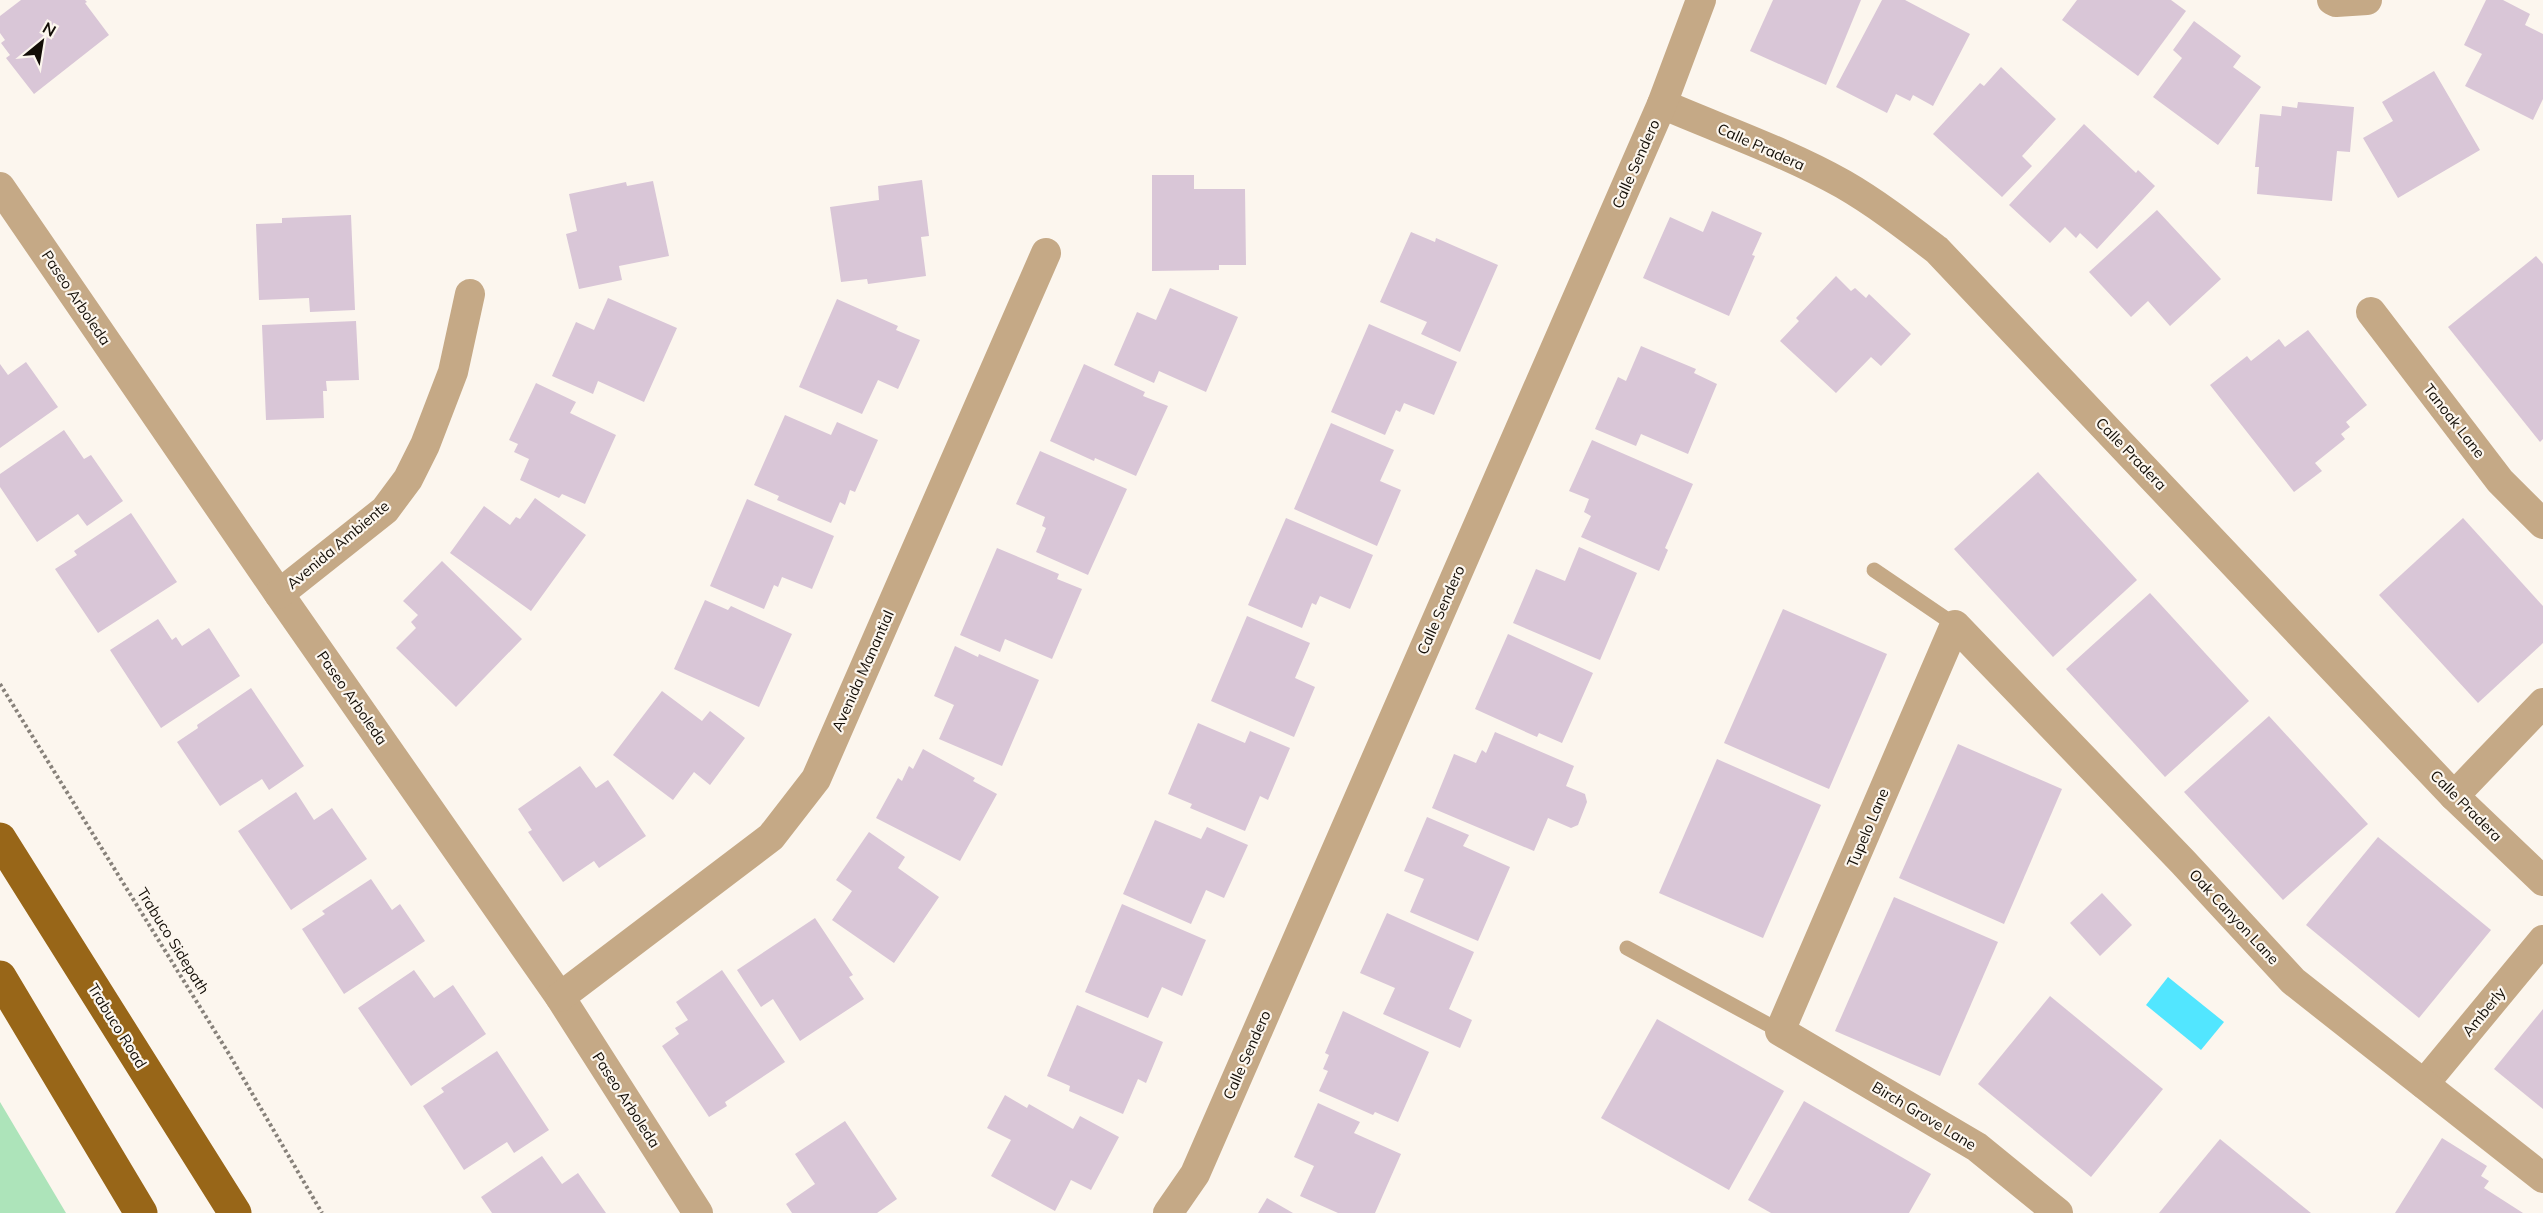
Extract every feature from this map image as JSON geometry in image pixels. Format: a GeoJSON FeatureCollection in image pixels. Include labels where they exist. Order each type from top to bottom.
{"type":"FeatureCollection","features":[{"type":"Feature","properties":{"kind":"main road","name":"Trabuco Road"},"geometry":{"type":"LineString","coordinates":[[0,839],[235,1213]]}},
{"type":"Feature","properties":{"kind":"main road"},"geometry":{"type":"LineString","coordinates":[[0,977],[141,1213]]}},
{"type":"Feature","properties":{"kind":"street","name":"Calle Sendero"},"geometry":{"type":"LineString","coordinates":[[1168,1213],[1195,1174],[1662,104],[1701,0]]}},
{"type":"Feature","properties":{"kind":"street"},"geometry":{"type":"LineString","coordinates":[[2332,0],[2336,2],[2365,1]]}},
{"type":"Feature","properties":{"kind":"street","name":"Calle Pradera"},"geometry":{"type":"LineString","coordinates":[[1662,104],[1787,157],[1842,184],[1894,216],[1937,250],[2454,796],[2543,881]]}},
{"type":"Feature","properties":{"kind":"street","name":"Paseo Arboleda"},"geometry":{"type":"LineString","coordinates":[[0,187],[279,594],[560,996],[698,1213]]}},
{"type":"Feature","properties":{"kind":"street","name":"Avenida Manantial"},"geometry":{"type":"LineString","coordinates":[[560,996],[771,837],[816,778],[1046,253]]}},
{"type":"Feature","properties":{"kind":"street","name":"Avenida Ambiente"},"geometry":{"type":"LineString","coordinates":[[279,594],[385,510],[408,479],[425,445],[453,372],[470,294]]}},
{"type":"Feature","properties":{"kind":"street","name":"Tanoak Lane"},"geometry":{"type":"LineString","coordinates":[[2372,312],[2500,480],[2543,524]]}},
{"type":"Feature","properties":{"kind":"street","name":"Tupelo Lane"},"geometry":{"type":"LineString","coordinates":[[1780,1031],[1955,625]]}},
{"type":"Feature","properties":{"kind":"street","name":"Oak Canyon Lane"},"geometry":{"type":"LineString","coordinates":[[1955,625],[2294,981],[2543,1178]]}},
{"type":"Feature","properties":{"kind":"street"},"geometry":{"type":"LineString","coordinates":[[2454,796],[2543,703]]}},
{"type":"Feature","properties":{"kind":"street","name":"Amberly"},"geometry":{"type":"LineString","coordinates":[[2424,1084],[2543,940]]}},
{"type":"Feature","properties":{"kind":"street","name":"Birch Grove Lane"},"geometry":{"type":"LineString","coordinates":[[1780,1031],[1977,1147],[2058,1213]]}},
{"type":"Feature","properties":{"kind":"lane"},"geometry":{"type":"LineString","coordinates":[[1874,570],[1955,625]]}},
{"type":"Feature","properties":{"kind":"lane"},"geometry":{"type":"LineString","coordinates":[[1627,948],[1780,1031]]}},
{"type":"Feature","properties":{"kind":"path","name":"Trabuco Sidepath"},"geometry":{"type":"LineString","coordinates":[[0,684],[229,1054],[321,1213]]}},
{"type":"Feature","properties":{"kind":"green space"},"geometry":{"type":"Polygon","coordinates":[[[0,1102],[66,1213],[0,1213],[0,1102]]]}},
{"type":"Feature","properties":{"kind":"water"},"geometry":{"type":"Polygon","coordinates":[[[2168,977],[2224,1022],[2201,1050],[2146,1005],[2168,977]]]}},
{"type":"Feature","properties":{"kind":"building"},"geometry":{"type":"Polygon","coordinates":[[[21,0],[85,0],[109,35],[34,94],[6,58],[10,55],[1,43],[5,40],[0,33],[0,16],[21,0]]]}},
{"type":"Feature","properties":{"kind":"building"},"geometry":{"type":"Polygon","coordinates":[[[1773,0],[1861,0],[1826,85],[1750,51],[1773,0]]]}},
{"type":"Feature","properties":{"kind":"building"},"geometry":{"type":"Polygon","coordinates":[[[1882,0],[1905,0],[1970,34],[1933,106],[1913,95],[1910,101],[1896,94],[1887,113],[1836,87],[1882,0]]]}},
{"type":"Feature","properties":{"kind":"building"},"geometry":{"type":"Polygon","coordinates":[[[2077,0],[2171,0],[2186,11],[2138,76],[2062,20],[2077,0]]]}},
{"type":"Feature","properties":{"kind":"building"},"geometry":{"type":"Polygon","coordinates":[[[2486,0],[2503,0],[2530,14],[2525,25],[2543,34],[2543,99],[2533,120],[2465,86],[2482,54],[2464,45],[2486,0]]]}},
{"type":"Feature","properties":{"kind":"building"},"geometry":{"type":"Polygon","coordinates":[[[2194,21],[2241,56],[2233,67],[2261,87],[2218,145],[2153,97],[2182,58],[2173,50],[2194,21]]]}},
{"type":"Feature","properties":{"kind":"building"},"geometry":{"type":"Polygon","coordinates":[[[2001,67],[2056,119],[2022,156],[2032,166],[2002,197],[1933,134],[1980,83],[1984,86],[2001,67]]]}},
{"type":"Feature","properties":{"kind":"building"},"geometry":{"type":"Polygon","coordinates":[[[2434,71],[2480,150],[2398,198],[2363,138],[2393,121],[2382,102],[2434,71]]]}},
{"type":"Feature","properties":{"kind":"building"},"geometry":{"type":"Polygon","coordinates":[[[2298,102],[2354,107],[2350,152],[2337,151],[2332,201],[2257,194],[2259,167],[2255,167],[2260,114],[2281,116],[2282,106],[2297,108],[2298,102]]]}},
{"type":"Feature","properties":{"kind":"building"},"geometry":{"type":"Polygon","coordinates":[[[2084,124],[2136,173],[2138,170],[2155,186],[2097,249],[2080,233],[2076,238],[2065,227],[2050,243],[2009,205],[2084,124]]]}},
{"type":"Feature","properties":{"kind":"building"},"geometry":{"type":"Polygon","coordinates":[[[1152,175],[1194,175],[1194,189],[1245,189],[1246,265],[1219,265],[1219,270],[1152,271],[1152,175]]]}},
{"type":"Feature","properties":{"kind":"building"},"geometry":{"type":"Polygon","coordinates":[[[922,180],[929,236],[921,237],[926,276],[868,284],[867,279],[841,282],[830,207],[879,200],[878,186],[922,180]]]}},
{"type":"Feature","properties":{"kind":"building"},"geometry":{"type":"Polygon","coordinates":[[[653,181],[669,256],[619,266],[622,280],[579,289],[566,234],[577,231],[569,194],[626,182],[627,186],[653,181]]]}},
{"type":"Feature","properties":{"kind":"building"},"geometry":{"type":"Polygon","coordinates":[[[2157,210],[2221,279],[2170,326],[2148,301],[2131,317],[2089,272],[2157,210]]]}},
{"type":"Feature","properties":{"kind":"building"},"geometry":{"type":"Polygon","coordinates":[[[1712,211],[1762,233],[1752,255],[1755,256],[1729,316],[1643,278],[1670,217],[1703,232],[1712,211]]]}},
{"type":"Feature","properties":{"kind":"building"},"geometry":{"type":"Polygon","coordinates":[[[351,215],[355,310],[310,312],[309,298],[259,300],[256,224],[282,223],[282,218],[351,215]]]}},
{"type":"Feature","properties":{"kind":"building"},"geometry":{"type":"Polygon","coordinates":[[[1411,232],[1435,242],[1436,238],[1498,265],[1460,352],[1421,334],[1427,322],[1380,302],[1411,232]]]}},
{"type":"Feature","properties":{"kind":"building"},"geometry":{"type":"Polygon","coordinates":[[[2536,256],[2543,264],[2543,439],[2540,442],[2448,327],[2536,256]]]}},
{"type":"Feature","properties":{"kind":"building"},"geometry":{"type":"Polygon","coordinates":[[[1836,276],[1851,291],[1855,288],[1866,298],[1869,294],[1911,334],[1881,366],[1871,357],[1836,393],[1780,341],[1799,321],[1796,318],[1836,276]]]}},
{"type":"Feature","properties":{"kind":"building"},"geometry":{"type":"Polygon","coordinates":[[[1170,288],[1238,317],[1206,392],[1159,371],[1154,383],[1114,365],[1137,312],[1156,320],[1170,288]]]}},
{"type":"Feature","properties":{"kind":"building"},"geometry":{"type":"Polygon","coordinates":[[[608,298],[677,328],[644,402],[598,381],[593,394],[552,376],[576,322],[594,330],[608,298]]]}},
{"type":"Feature","properties":{"kind":"building"},"geometry":{"type":"Polygon","coordinates":[[[837,299],[898,326],[896,330],[920,340],[898,389],[878,380],[862,414],[799,387],[837,299]]]}},
{"type":"Feature","properties":{"kind":"building"},"geometry":{"type":"Polygon","coordinates":[[[356,321],[359,380],[326,381],[327,391],[323,391],[324,418],[266,420],[262,325],[356,321]]]}},
{"type":"Feature","properties":{"kind":"building"},"geometry":{"type":"Polygon","coordinates":[[[1369,324],[1457,362],[1434,415],[1404,403],[1400,412],[1396,410],[1385,435],[1331,412],[1369,324]]]}},
{"type":"Feature","properties":{"kind":"building"},"geometry":{"type":"Polygon","coordinates":[[[2308,330],[2367,405],[2346,422],[2350,427],[2341,434],[2345,439],[2315,463],[2322,471],[2294,492],[2210,385],[2247,356],[2251,361],[2279,339],[2285,347],[2308,330]]]}},
{"type":"Feature","properties":{"kind":"building"},"geometry":{"type":"Polygon","coordinates":[[[1641,346],[1696,369],[1694,373],[1717,384],[1688,454],[1641,434],[1636,446],[1595,429],[1618,377],[1626,381],[1641,346]]]}},
{"type":"Feature","properties":{"kind":"building"},"geometry":{"type":"Polygon","coordinates":[[[26,362],[58,407],[0,448],[0,364],[8,375],[26,362]]]}},
{"type":"Feature","properties":{"kind":"building"},"geometry":{"type":"Polygon","coordinates":[[[1084,364],[1145,392],[1143,396],[1168,406],[1136,476],[1095,458],[1094,461],[1050,441],[1084,364]]]}},
{"type":"Feature","properties":{"kind":"building"},"geometry":{"type":"Polygon","coordinates":[[[536,383],[576,402],[570,413],[616,435],[585,504],[562,494],[559,498],[520,480],[529,459],[514,452],[518,444],[509,440],[536,383]]]}},
{"type":"Feature","properties":{"kind":"building"},"geometry":{"type":"Polygon","coordinates":[[[785,415],[831,435],[837,422],[878,440],[855,492],[850,490],[845,505],[840,502],[831,523],[777,500],[779,496],[754,485],[785,415]]]}},
{"type":"Feature","properties":{"kind":"building"},"geometry":{"type":"Polygon","coordinates":[[[1331,423],[1394,450],[1380,481],[1401,490],[1377,546],[1294,509],[1331,423]]]}},
{"type":"Feature","properties":{"kind":"building"},"geometry":{"type":"Polygon","coordinates":[[[64,430],[84,459],[91,455],[123,501],[87,526],[78,514],[37,542],[0,487],[0,474],[64,430]]]}},
{"type":"Feature","properties":{"kind":"building"},"geometry":{"type":"Polygon","coordinates":[[[1592,440],[1693,484],[1665,548],[1668,550],[1659,571],[1581,537],[1591,516],[1584,512],[1589,499],[1569,491],[1592,440]]]}},
{"type":"Feature","properties":{"kind":"building"},"geometry":{"type":"Polygon","coordinates":[[[1040,451],[1127,489],[1088,575],[1036,552],[1046,528],[1042,526],[1045,517],[1016,504],[1040,451]]]}},
{"type":"Feature","properties":{"kind":"building"},"geometry":{"type":"Polygon","coordinates":[[[2038,472],[2137,580],[2053,657],[1954,549],[2038,472]]]}},
{"type":"Feature","properties":{"kind":"building"},"geometry":{"type":"Polygon","coordinates":[[[535,498],[586,535],[531,611],[450,553],[484,506],[510,525],[516,517],[520,519],[535,498]]]}},
{"type":"Feature","properties":{"kind":"building"},"geometry":{"type":"Polygon","coordinates":[[[747,499],[834,536],[812,589],[782,577],[778,587],[774,585],[764,609],[710,586],[747,499]]]}},
{"type":"Feature","properties":{"kind":"building"},"geometry":{"type":"Polygon","coordinates":[[[131,513],[177,582],[98,633],[55,569],[77,555],[74,551],[131,513]]]}},
{"type":"Feature","properties":{"kind":"building"},"geometry":{"type":"Polygon","coordinates":[[[1286,518],[1373,555],[1350,609],[1320,596],[1316,605],[1312,603],[1302,628],[1248,605],[1286,518]]]}},
{"type":"Feature","properties":{"kind":"building"},"geometry":{"type":"Polygon","coordinates":[[[2463,518],[2543,606],[2543,643],[2478,703],[2379,595],[2463,518]]]}},
{"type":"Feature","properties":{"kind":"building"},"geometry":{"type":"Polygon","coordinates":[[[1579,547],[1637,573],[1600,660],[1513,623],[1536,569],[1565,581],[1579,547]]]}},
{"type":"Feature","properties":{"kind":"building"},"geometry":{"type":"Polygon","coordinates":[[[997,548],[1059,574],[1057,579],[1082,589],[1052,659],[1005,639],[1000,652],[960,635],[997,548]]]}},
{"type":"Feature","properties":{"kind":"building"},"geometry":{"type":"Polygon","coordinates":[[[442,561],[522,639],[456,707],[396,648],[416,628],[411,622],[418,615],[403,601],[442,561]]]}},
{"type":"Feature","properties":{"kind":"building"},"geometry":{"type":"Polygon","coordinates":[[[2150,593],[2249,701],[2165,777],[2066,669],[2150,593]]]}},
{"type":"Feature","properties":{"kind":"building"},"geometry":{"type":"Polygon","coordinates":[[[705,600],[728,610],[731,606],[792,634],[759,707],[674,669],[705,600]]]}},
{"type":"Feature","properties":{"kind":"building"},"geometry":{"type":"Polygon","coordinates":[[[1783,609],[1887,654],[1829,789],[1724,743],[1783,609]]]}},
{"type":"Feature","properties":{"kind":"building"},"geometry":{"type":"Polygon","coordinates":[[[1247,616],[1310,643],[1295,678],[1315,687],[1294,737],[1211,701],[1247,616]]]}},
{"type":"Feature","properties":{"kind":"building"},"geometry":{"type":"Polygon","coordinates":[[[158,619],[172,640],[176,637],[182,646],[209,628],[240,676],[161,728],[110,650],[158,619]]]}},
{"type":"Feature","properties":{"kind":"building"},"geometry":{"type":"Polygon","coordinates":[[[1508,634],[1593,673],[1562,743],[1539,733],[1537,737],[1475,709],[1508,634]]]}},
{"type":"Feature","properties":{"kind":"building"},"geometry":{"type":"Polygon","coordinates":[[[955,646],[1039,680],[1002,766],[939,739],[954,705],[934,696],[955,646]]]}},
{"type":"Feature","properties":{"kind":"building"},"geometry":{"type":"Polygon","coordinates":[[[251,688],[304,766],[269,790],[262,779],[220,806],[177,742],[198,728],[197,725],[251,688]]]}},
{"type":"Feature","properties":{"kind":"building"},"geometry":{"type":"Polygon","coordinates":[[[662,691],[702,721],[710,711],[745,738],[710,785],[694,772],[673,800],[613,755],[662,691]]]}},
{"type":"Feature","properties":{"kind":"building"},"geometry":{"type":"Polygon","coordinates":[[[2269,716],[2368,824],[2283,900],[2184,792],[2269,716]]]}},
{"type":"Feature","properties":{"kind":"building"},"geometry":{"type":"Polygon","coordinates":[[[1198,723],[1245,743],[1250,731],[1290,748],[1268,800],[1260,796],[1245,831],[1190,808],[1192,804],[1168,794],[1198,723]]]}},
{"type":"Feature","properties":{"kind":"building"},"geometry":{"type":"Polygon","coordinates":[[[1495,732],[1574,766],[1566,786],[1585,794],[1587,802],[1578,825],[1571,828],[1548,818],[1534,851],[1432,808],[1454,754],[1476,763],[1482,750],[1486,753],[1495,732]]]}},
{"type":"Feature","properties":{"kind":"building"},"geometry":{"type":"Polygon","coordinates":[[[1958,744],[2062,789],[2004,924],[1899,878],[1958,744]]]}},
{"type":"Feature","properties":{"kind":"building"},"geometry":{"type":"Polygon","coordinates":[[[923,749],[975,778],[973,781],[997,794],[960,861],[876,818],[898,778],[902,781],[909,766],[913,769],[923,749]]]}},
{"type":"Feature","properties":{"kind":"building"},"geometry":{"type":"Polygon","coordinates":[[[1717,759],[1821,805],[1763,938],[1659,893],[1717,759]]]}},
{"type":"Feature","properties":{"kind":"building"},"geometry":{"type":"Polygon","coordinates":[[[580,766],[596,788],[608,780],[646,836],[599,868],[594,861],[563,882],[528,832],[532,830],[518,809],[580,766]]]}},
{"type":"Feature","properties":{"kind":"building"},"geometry":{"type":"Polygon","coordinates":[[[296,792],[314,820],[332,808],[367,859],[291,910],[238,831],[296,792]]]}},
{"type":"Feature","properties":{"kind":"building"},"geometry":{"type":"Polygon","coordinates":[[[1427,817],[1469,835],[1463,846],[1510,867],[1478,941],[1410,912],[1424,879],[1404,871],[1427,817]]]}},
{"type":"Feature","properties":{"kind":"building"},"geometry":{"type":"Polygon","coordinates":[[[1155,820],[1201,839],[1207,827],[1248,845],[1224,898],[1206,890],[1191,924],[1123,894],[1155,820]]]}},
{"type":"Feature","properties":{"kind":"building"},"geometry":{"type":"Polygon","coordinates":[[[869,832],[905,857],[898,868],[939,897],[894,963],[832,920],[852,891],[836,880],[869,832]]]}},
{"type":"Feature","properties":{"kind":"building"},"geometry":{"type":"Polygon","coordinates":[[[2378,837],[2491,930],[2419,1018],[2306,925],[2378,837]]]}},
{"type":"Feature","properties":{"kind":"building"},"geometry":{"type":"Polygon","coordinates":[[[371,879],[392,910],[400,904],[425,941],[344,994],[302,929],[325,914],[322,911],[371,879]]]}},
{"type":"Feature","properties":{"kind":"building"},"geometry":{"type":"Polygon","coordinates":[[[2102,893],[2132,925],[2100,956],[2070,923],[2102,893]]]}},
{"type":"Feature","properties":{"kind":"building"},"geometry":{"type":"Polygon","coordinates":[[[1894,897],[1998,942],[1940,1076],[1835,1031],[1894,897]]]}},
{"type":"Feature","properties":{"kind":"building"},"geometry":{"type":"Polygon","coordinates":[[[1122,904],[1206,940],[1182,996],[1162,987],[1148,1018],[1085,992],[1122,904]]]}},
{"type":"Feature","properties":{"kind":"building"},"geometry":{"type":"Polygon","coordinates":[[[1387,913],[1474,952],[1449,1009],[1472,1020],[1460,1048],[1383,1014],[1395,988],[1360,973],[1387,913]]]}},
{"type":"Feature","properties":{"kind":"building"},"geometry":{"type":"Polygon","coordinates":[[[815,918],[853,975],[849,977],[864,999],[800,1041],[773,999],[761,1007],[737,970],[815,918]]]}},
{"type":"Feature","properties":{"kind":"building"},"geometry":{"type":"Polygon","coordinates":[[[414,970],[434,998],[453,985],[486,1034],[411,1086],[358,1008],[414,970]]]}},
{"type":"Feature","properties":{"kind":"building"},"geometry":{"type":"Polygon","coordinates":[[[722,970],[785,1062],[725,1102],[727,1106],[709,1117],[662,1046],[679,1034],[675,1028],[688,1020],[676,1002],[722,970]]]}},
{"type":"Feature","properties":{"kind":"building"},"geometry":{"type":"Polygon","coordinates":[[[2050,996],[2163,1089],[2091,1177],[1978,1084],[2050,996]]]}},
{"type":"Feature","properties":{"kind":"building"},"geometry":{"type":"Polygon","coordinates":[[[1077,1005],[1163,1042],[1146,1083],[1138,1079],[1123,1114],[1069,1091],[1070,1086],[1047,1076],[1077,1005]]]}},
{"type":"Feature","properties":{"kind":"building"},"geometry":{"type":"Polygon","coordinates":[[[2543,1009],[2543,1109],[2494,1069],[2543,1009]]]}},
{"type":"Feature","properties":{"kind":"building"},"geometry":{"type":"Polygon","coordinates":[[[1343,1011],[1429,1052],[1398,1122],[1375,1112],[1373,1115],[1319,1091],[1328,1071],[1323,1069],[1329,1055],[1325,1053],[1343,1011]]]}},
{"type":"Feature","properties":{"kind":"building"},"geometry":{"type":"Polygon","coordinates":[[[1657,1019],[1784,1091],[1729,1190],[1601,1118],[1657,1019]]]}},
{"type":"Feature","properties":{"kind":"building"},"geometry":{"type":"Polygon","coordinates":[[[497,1051],[549,1130],[514,1153],[507,1142],[464,1170],[423,1106],[444,1092],[441,1088],[497,1051]]]}},
{"type":"Feature","properties":{"kind":"building"},"geometry":{"type":"Polygon","coordinates":[[[1005,1095],[1027,1108],[1029,1104],[1073,1129],[1080,1116],[1119,1137],[1091,1190],[1071,1180],[1055,1211],[991,1176],[1011,1140],[987,1128],[1005,1095]]]}},
{"type":"Feature","properties":{"kind":"building"},"geometry":{"type":"Polygon","coordinates":[[[1804,1101],[1931,1174],[1909,1213],[1771,1213],[1748,1200],[1804,1101]]]}},
{"type":"Feature","properties":{"kind":"building"},"geometry":{"type":"Polygon","coordinates":[[[1318,1103],[1360,1122],[1354,1133],[1401,1154],[1375,1213],[1338,1213],[1300,1196],[1314,1166],[1294,1157],[1318,1103]]]}},
{"type":"Feature","properties":{"kind":"building"},"geometry":{"type":"Polygon","coordinates":[[[845,1121],[897,1199],[877,1213],[792,1213],[786,1204],[815,1184],[795,1154],[845,1121]]]}},
{"type":"Feature","properties":{"kind":"building"},"geometry":{"type":"Polygon","coordinates":[[[2442,1138],[2487,1166],[2481,1176],[2489,1181],[2484,1188],[2523,1213],[2395,1213],[2442,1138]]]}},
{"type":"Feature","properties":{"kind":"building"},"geometry":{"type":"Polygon","coordinates":[[[2220,1139],[2311,1213],[2159,1213],[2220,1139]]]}},
{"type":"Feature","properties":{"kind":"building"},"geometry":{"type":"Polygon","coordinates":[[[542,1156],[562,1184],[578,1173],[606,1213],[492,1213],[481,1197],[542,1156]]]}},
{"type":"Feature","properties":{"kind":"building"},"geometry":{"type":"Polygon","coordinates":[[[1267,1198],[1293,1213],[1258,1213],[1267,1198]]]}}]}
